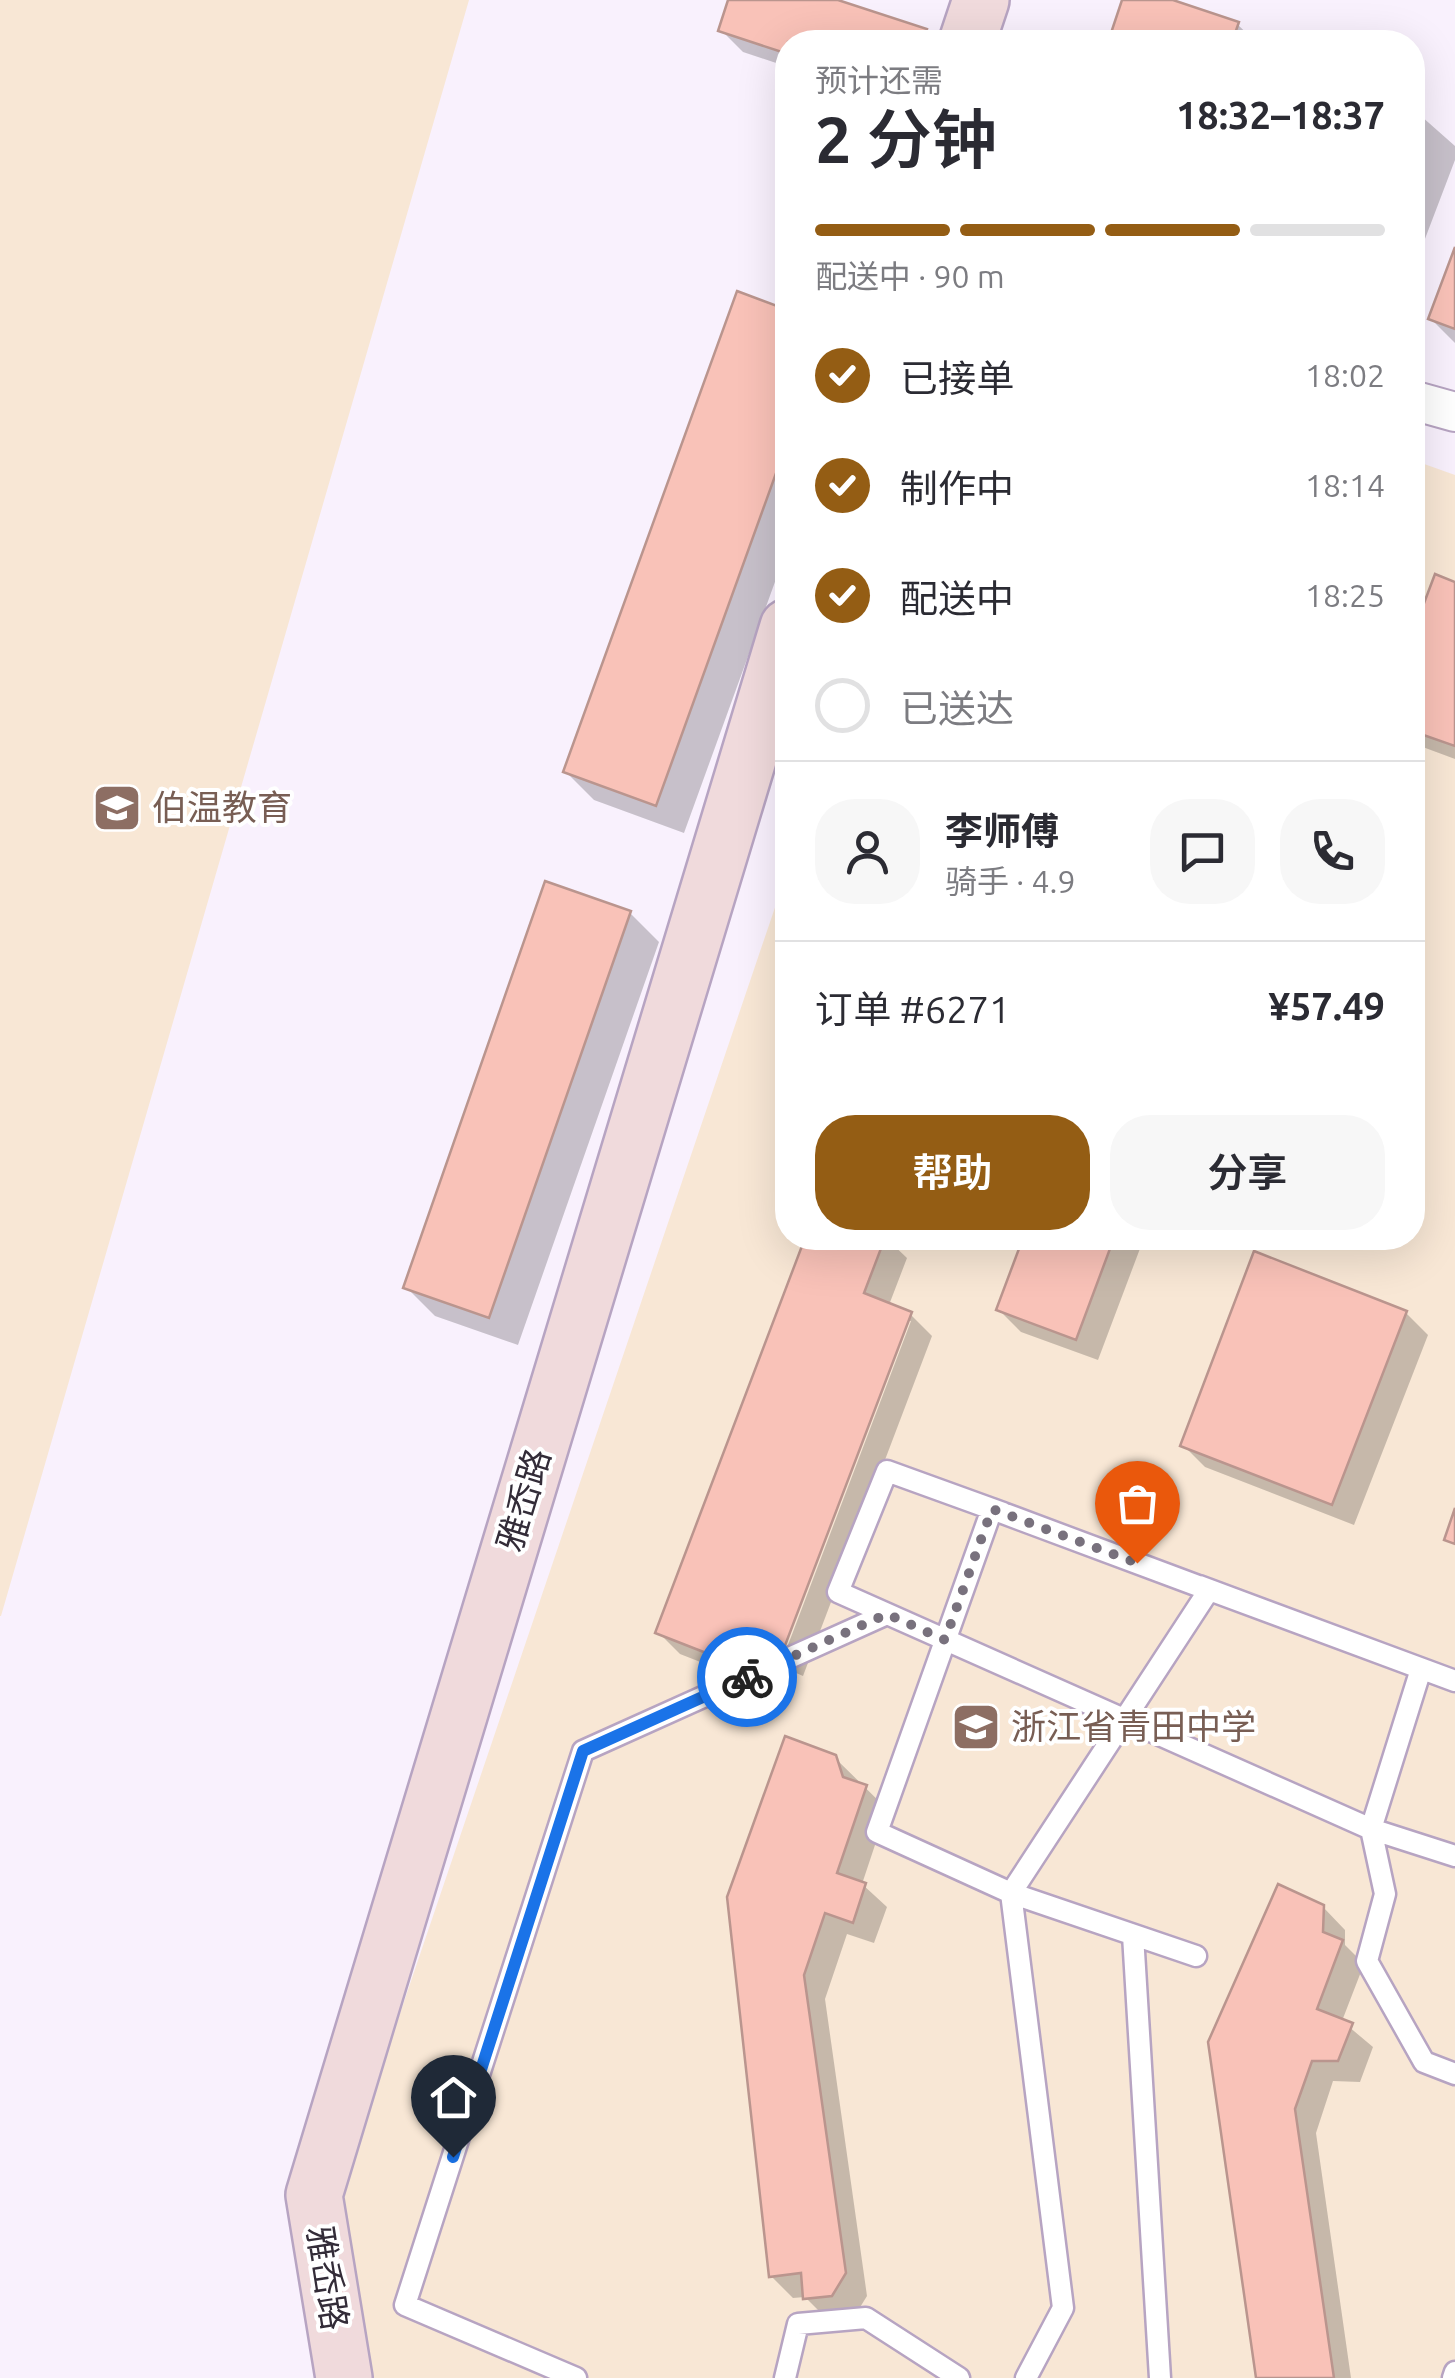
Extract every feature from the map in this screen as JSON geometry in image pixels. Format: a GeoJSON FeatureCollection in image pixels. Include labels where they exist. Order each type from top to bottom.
{"type":"FeatureCollection","features":[{"type":"Feature","properties":{"kind":"street"},"geometry":{"type":"LineString","coordinates":[[972,30],[981,0]]}},
{"type":"Feature","properties":{"kind":"street"},"geometry":{"type":"LineString","coordinates":[[1425,404],[1455,412]]}},
{"type":"Feature","properties":{"kind":"street","name":"雅岙路"},"geometry":{"type":"LineString","coordinates":[[344,2378],[314,2194],[775,671]]}},
{"type":"Feature","properties":{"kind":"lane"},"geometry":{"type":"LineString","coordinates":[[1455,1681],[887,1471],[838,1592],[1370,1829],[1455,1856]]}},
{"type":"Feature","properties":{"kind":"lane"},"geometry":{"type":"LineString","coordinates":[[992,1509],[877,1832],[1011,1894],[1196,1956]]}},
{"type":"Feature","properties":{"kind":"lane"},"geometry":{"type":"LineString","coordinates":[[1026,2378],[1063,2308],[1011,1894],[1209,1590]]}},
{"type":"Feature","properties":{"kind":"lane"},"geometry":{"type":"LineString","coordinates":[[576,2378],[406,2305],[583,1751],[887,1614]]}},
{"type":"Feature","properties":{"kind":"lane"},"geometry":{"type":"LineString","coordinates":[[1421,1668],[1370,1829],[1386,1894],[1367,1961],[1424,2062],[1455,2074]]}},
{"type":"Feature","properties":{"kind":"lane"},"geometry":{"type":"LineString","coordinates":[[1133,1934],[1160,2378]]}},
{"type":"Feature","properties":{"kind":"lane"},"geometry":{"type":"LineString","coordinates":[[785,2378],[798,2324],[866,2318],[959,2378]]}},
{"type":"Feature","properties":{"kind":"shaded area","name":"伯温教育"},"geometry":{"type":"Polygon","coordinates":[[[0,0],[469,0],[1,1616],[0,1616],[0,0]]]}},
{"type":"Feature","properties":{"kind":"shaded area","name":"浙江省青田中学"},"geometry":{"type":"Polygon","coordinates":[[[1425,464],[1455,475],[1455,2378],[367,2378],[331,2217],[775,907],[775,1250],[1425,1250],[1425,464]]]}},
{"type":"Feature","properties":{"kind":"building"},"geometry":{"type":"Polygon","coordinates":[[[728,0],[838,0],[927,29],[775,30],[775,50],[718,31],[728,0]]]}},
{"type":"Feature","properties":{"kind":"building"},"geometry":{"type":"Polygon","coordinates":[[[1122,0],[1173,0],[1239,22],[1236,30],[1112,30],[1122,0]]]}},
{"type":"Feature","properties":{"kind":"building"},"geometry":{"type":"Polygon","coordinates":[[[1455,247],[1455,329],[1428,319],[1455,247]]]}},
{"type":"Feature","properties":{"kind":"building"},"geometry":{"type":"Polygon","coordinates":[[[737,291],[775,305],[775,476],[656,806],[563,772],[737,291]]]}},
{"type":"Feature","properties":{"kind":"building"},"geometry":{"type":"Polygon","coordinates":[[[1435,574],[1455,582],[1455,746],[1425,736],[1425,601],[1435,574]]]}},
{"type":"Feature","properties":{"kind":"building"},"geometry":{"type":"Polygon","coordinates":[[[545,881],[631,911],[489,1318],[403,1288],[545,881]]]}},
{"type":"Feature","properties":{"kind":"building"},"geometry":{"type":"Polygon","coordinates":[[[800,1250],[880,1250],[864,1293],[912,1312],[781,1656],[750,1643],[742,1667],[655,1633],[800,1250]]]}},
{"type":"Feature","properties":{"kind":"building"},"geometry":{"type":"Polygon","coordinates":[[[1018,1250],[1110,1250],[1076,1340],[996,1310],[1018,1250]]]}},
{"type":"Feature","properties":{"kind":"building"},"geometry":{"type":"Polygon","coordinates":[[[1254,1251],[1407,1311],[1332,1505],[1180,1446],[1254,1251]]]}},
{"type":"Feature","properties":{"kind":"building"},"geometry":{"type":"Polygon","coordinates":[[[1455,1508],[1455,1544],[1444,1540],[1455,1508]]]}},
{"type":"Feature","properties":{"kind":"building"},"geometry":{"type":"Polygon","coordinates":[[[785,1736],[836,1755],[843,1777],[867,1785],[837,1873],[866,1883],[853,1923],[825,1913],[804,1975],[846,2273],[832,2296],[803,2299],[801,2273],[769,2277],[727,1897],[785,1736]]]}},
{"type":"Feature","properties":{"kind":"building"},"geometry":{"type":"Polygon","coordinates":[[[1278,1884],[1324,1905],[1323,1932],[1343,1940],[1317,2009],[1353,2023],[1338,2061],[1312,2061],[1295,2109],[1334,2378],[1256,2378],[1208,2042],[1278,1884]]]}},
{"type":"Feature","properties":{"kind":"way so far"},"geometry":{"type":"LineString","coordinates":[[747,1677],[887,1614],[945,1640],[992,1509],[1137,1563]]}},
{"type":"Feature","properties":{"kind":"place","name":"伯温教育"},"geometry":{"type":"Point","coordinates":[117,808]}},
{"type":"Feature","properties":{"kind":"place","name":"浙江省青田中学"},"geometry":{"type":"Point","coordinates":[976,1727]}},
{"type":"Feature","properties":{"kind":"route"},"geometry":{"type":"LineString","coordinates":[[453,2157],[583,1751],[747,1677]]}}]}
